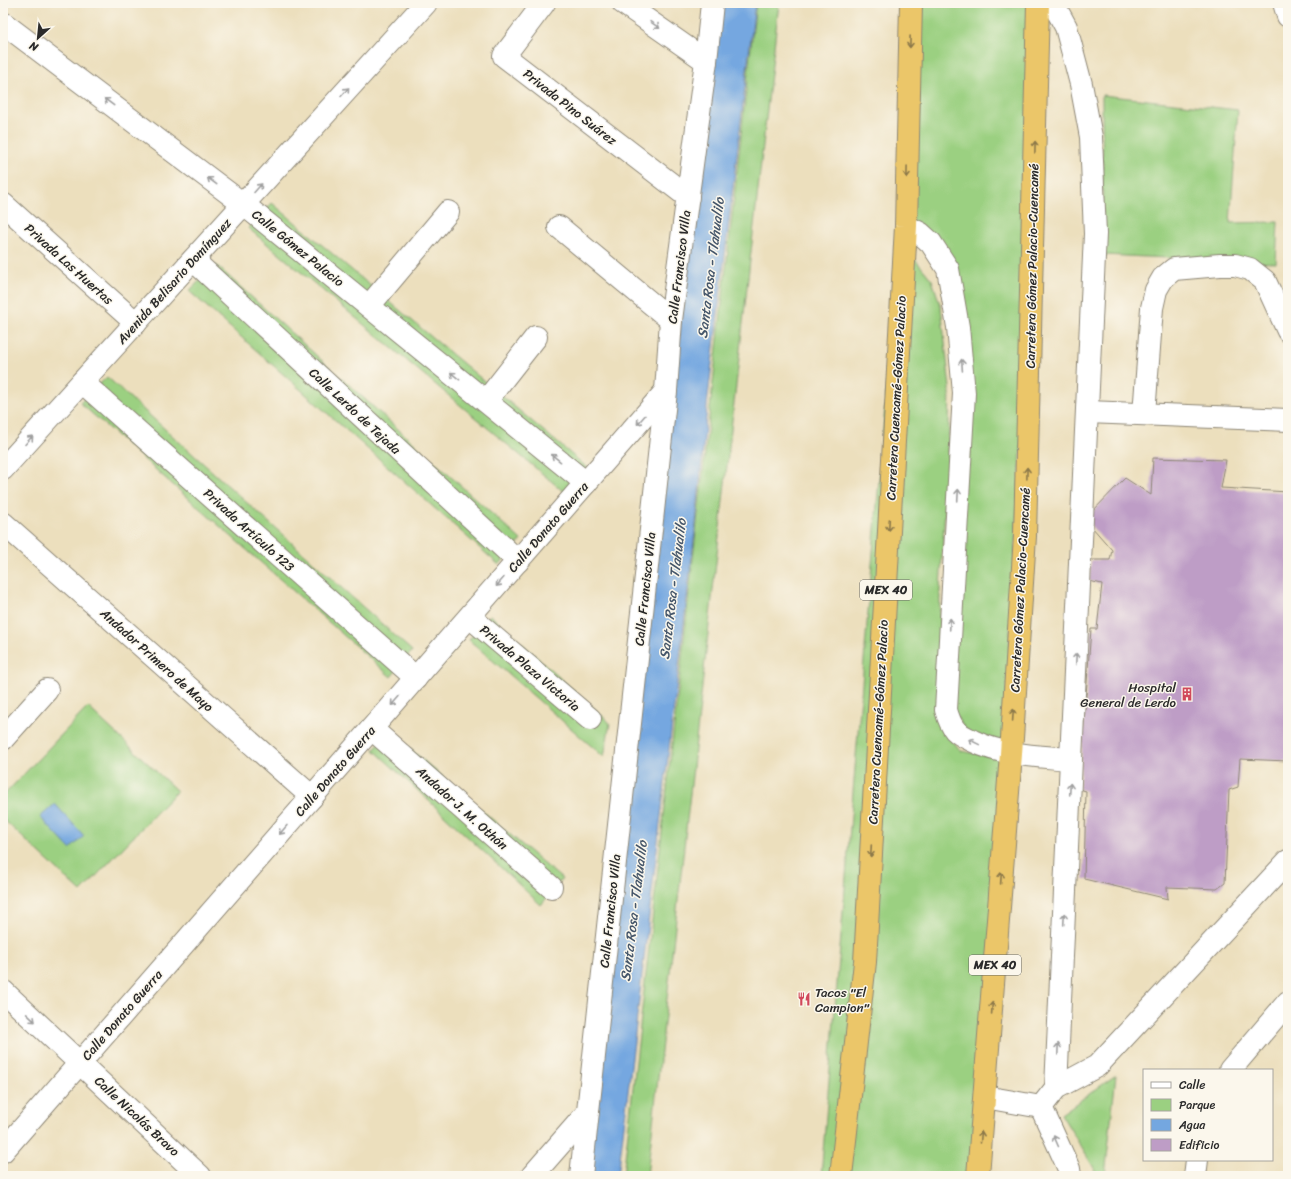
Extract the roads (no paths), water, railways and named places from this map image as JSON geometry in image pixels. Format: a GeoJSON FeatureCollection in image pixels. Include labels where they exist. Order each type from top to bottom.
{"type":"FeatureCollection","features":[{"type":"Feature","properties":{"kind":"highway","name":"Carretera Cuencamé-Gómez Palacio"},"geometry":{"type":"LineString","coordinates":[[841,1176],[865,962],[906,226],[911,3]]}},
{"type":"Feature","properties":{"kind":"highway","name":"Carretera Gómez Palacio-Cuencamé"},"geometry":{"type":"LineString","coordinates":[[978,1176],[1011,754],[1025,536],[1038,3]]}},
{"type":"Feature","properties":{"kind":"street","name":"Avenida Belisario Domínguez"},"geometry":{"type":"LineString","coordinates":[[3,469],[426,3]]}},
{"type":"Feature","properties":{"kind":"street","name":"Privada Pino Suárez"},"geometry":{"type":"LineString","coordinates":[[544,3],[504,56],[688,197]]}},
{"type":"Feature","properties":{"kind":"street"},"geometry":{"type":"LineString","coordinates":[[623,3],[706,61]]}},
{"type":"Feature","properties":{"kind":"street","name":"Calle Francisco Villa"},"geometry":{"type":"LineString","coordinates":[[581,1176],[666,391],[671,320],[706,61],[712,3]]}},
{"type":"Feature","properties":{"kind":"street"},"geometry":{"type":"LineString","coordinates":[[1053,3],[1066,26],[1081,84],[1091,137],[1095,234],[1056,1088]]}},
{"type":"Feature","properties":{"kind":"street"},"geometry":{"type":"LineString","coordinates":[[1284,3],[1288,16]]}},
{"type":"Feature","properties":{"kind":"street","name":"Calle Gómez Palacio"},"geometry":{"type":"LineString","coordinates":[[3,22],[243,204],[586,483]]}},
{"type":"Feature","properties":{"kind":"street","name":"Privada Las Huertas"},"geometry":{"type":"LineString","coordinates":[[3,204],[136,323]]}},
{"type":"Feature","properties":{"kind":"street"},"geometry":{"type":"LineString","coordinates":[[369,306],[448,212]]}},
{"type":"Feature","properties":{"kind":"street"},"geometry":{"type":"LineString","coordinates":[[906,226],[920,233],[931,243],[948,269],[955,305],[962,360],[964,393],[946,710],[949,720],[956,731],[982,746],[1011,754],[1071,759]]}},
{"type":"Feature","properties":{"kind":"street"},"geometry":{"type":"LineString","coordinates":[[559,227],[671,320]]}},
{"type":"Feature","properties":{"kind":"street","name":"Calle Lerdo de Tejada"},"geometry":{"type":"LineString","coordinates":[[193,260],[518,561]]}},
{"type":"Feature","properties":{"kind":"street"},"geometry":{"type":"LineString","coordinates":[[1144,414],[1152,308],[1156,290],[1163,278],[1174,270],[1220,265],[1235,265],[1250,269],[1265,281],[1288,330]]}},
{"type":"Feature","properties":{"kind":"street"},"geometry":{"type":"LineString","coordinates":[[486,401],[536,337]]}},
{"type":"Feature","properties":{"kind":"street","name":"Privada Artículo 123"},"geometry":{"type":"LineString","coordinates":[[82,382],[416,678]]}},
{"type":"Feature","properties":{"kind":"street","name":"Calle Donato Guerra"},"geometry":{"type":"LineString","coordinates":[[3,1152],[666,391]]}},
{"type":"Feature","properties":{"kind":"street"},"geometry":{"type":"LineString","coordinates":[[1087,412],[1288,420]]}},
{"type":"Feature","properties":{"kind":"street","name":"Andador Primero de Mayo"},"geometry":{"type":"LineString","coordinates":[[3,523],[312,797]]}},
{"type":"Feature","properties":{"kind":"street","name":"Privada Plaza Victoria"},"geometry":{"type":"LineString","coordinates":[[470,617],[590,718]]}},
{"type":"Feature","properties":{"kind":"street"},"geometry":{"type":"LineString","coordinates":[[3,739],[47,690]]}},
{"type":"Feature","properties":{"kind":"street","name":"Andador J. M. Othón"},"geometry":{"type":"LineString","coordinates":[[372,729],[551,887]]}},
{"type":"Feature","properties":{"kind":"street"},"geometry":{"type":"LineString","coordinates":[[1041,1107],[1056,1088],[1097,1066],[1288,861]]}},
{"type":"Feature","properties":{"kind":"street","name":"Calle Nicolás Bravo"},"geometry":{"type":"LineString","coordinates":[[3,991],[200,1176]]}},
{"type":"Feature","properties":{"kind":"street"},"geometry":{"type":"LineString","coordinates":[[1231,1069],[1288,1002]]}},
{"type":"Feature","properties":{"kind":"street"},"geometry":{"type":"LineString","coordinates":[[985,1097],[1041,1107]]}},
{"type":"Feature","properties":{"kind":"street"},"geometry":{"type":"LineString","coordinates":[[1041,1107],[1069,1169],[1070,1176]]}},
{"type":"Feature","properties":{"kind":"street"},"geometry":{"type":"LineString","coordinates":[[532,1176],[588,1112]]}},
{"type":"Feature","properties":{"kind":"street"},"geometry":{"type":"LineString","coordinates":[[1195,1176],[1197,1161]]}},
{"type":"Feature","properties":{"kind":"water","name":"Santa Rosa - Tlahualilo"},"geometry":{"type":"Polygon","coordinates":[[[717,3],[755,3],[708,397],[696,523],[618,1176],[584,1176],[717,3]]]}},
{"type":"Feature","properties":{"kind":"water"},"geometry":{"type":"Polygon","coordinates":[[[55,804],[84,836],[70,849],[40,817],[55,804]]]}},
{"type":"Feature","properties":{"kind":"place","name":"Hospital General de Lerdo"},"geometry":{"type":"Point","coordinates":[1187,694]}},
{"type":"Feature","properties":{"kind":"place","name":"Tacos \"El Campion\""},"geometry":{"type":"Point","coordinates":[804,999]}}]}
